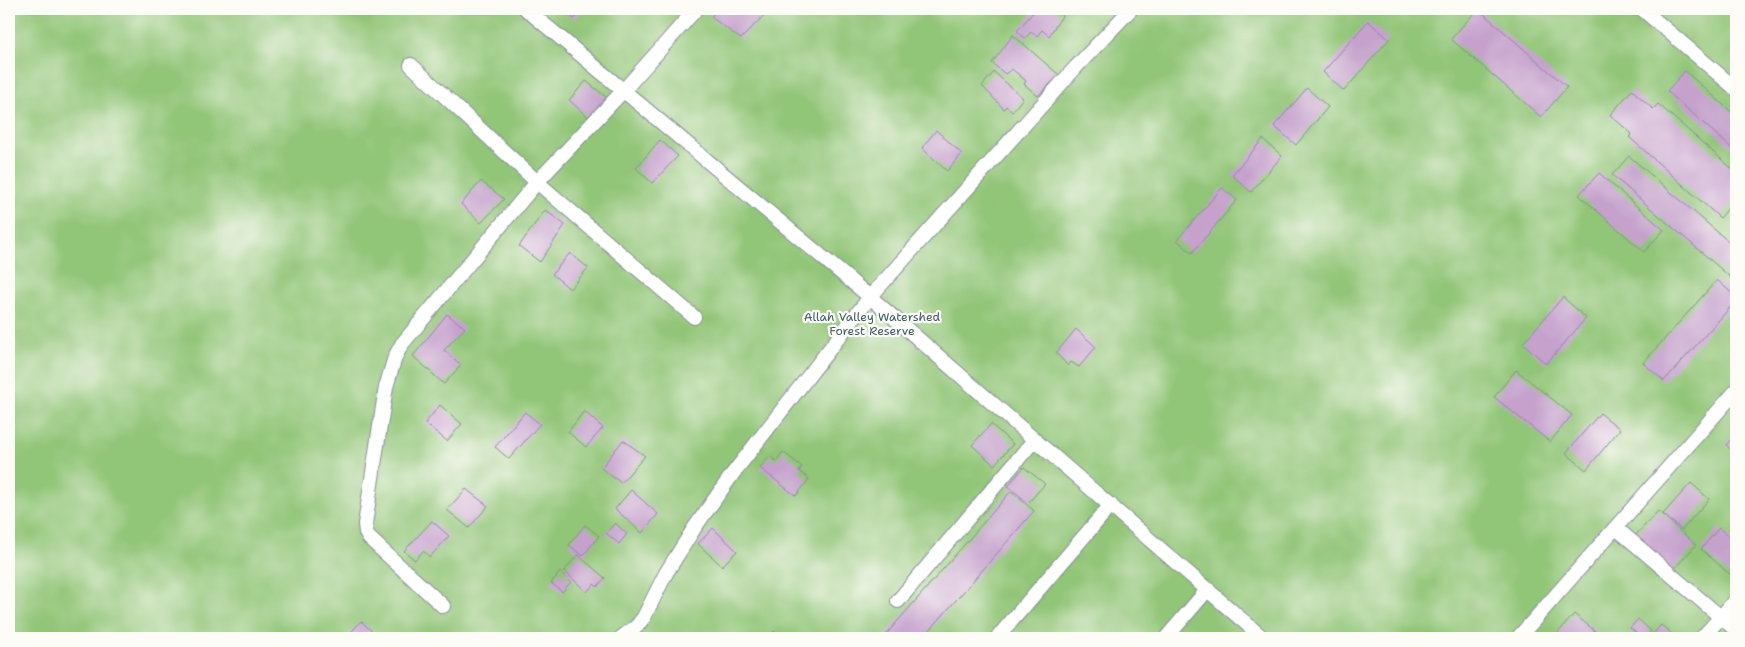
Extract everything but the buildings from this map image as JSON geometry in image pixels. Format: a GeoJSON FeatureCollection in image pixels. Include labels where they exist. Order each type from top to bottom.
{"type":"FeatureCollection","features":[{"type":"Feature","properties":{"kind":"street"},"geometry":{"type":"LineString","coordinates":[[526,9],[870,297],[1264,638]]}},
{"type":"Feature","properties":{"kind":"street"},"geometry":{"type":"LineString","coordinates":[[443,606],[369,538],[366,533],[365,524],[386,387],[395,357],[402,344],[537,182],[623,91],[696,9]]}},
{"type":"Feature","properties":{"kind":"street"},"geometry":{"type":"LineString","coordinates":[[621,638],[636,627],[644,617],[666,573],[695,527],[734,472],[870,297],[1076,67],[1131,9]]}},
{"type":"Feature","properties":{"kind":"street"},"geometry":{"type":"LineString","coordinates":[[1642,9],[1736,89]]}},
{"type":"Feature","properties":{"kind":"street"},"geometry":{"type":"LineString","coordinates":[[411,65],[537,182],[694,317]]}},
{"type":"Feature","properties":{"kind":"street"},"geometry":{"type":"LineString","coordinates":[[1518,638],[1736,391]]}},
{"type":"Feature","properties":{"kind":"street"},"geometry":{"type":"LineString","coordinates":[[898,601],[1034,439]]}},
{"type":"Feature","properties":{"kind":"street"},"geometry":{"type":"LineString","coordinates":[[996,638],[1111,505]]}},
{"type":"Feature","properties":{"kind":"street"},"geometry":{"type":"LineString","coordinates":[[1616,528],[1736,630]]}},
{"type":"Feature","properties":{"kind":"street"},"geometry":{"type":"LineString","coordinates":[[1166,638],[1208,588]]}},
{"type":"Feature","properties":{"kind":"street"},"geometry":{"type":"LineString","coordinates":[[1702,638],[1736,600]]}},
{"type":"Feature","properties":{"kind":"green space","name":"Allah Valley Watershed Forest Reserve"},"geometry":{"type":"Polygon","coordinates":[[[9,9],[1736,9],[1736,638],[9,638],[9,9]]]}}]}
